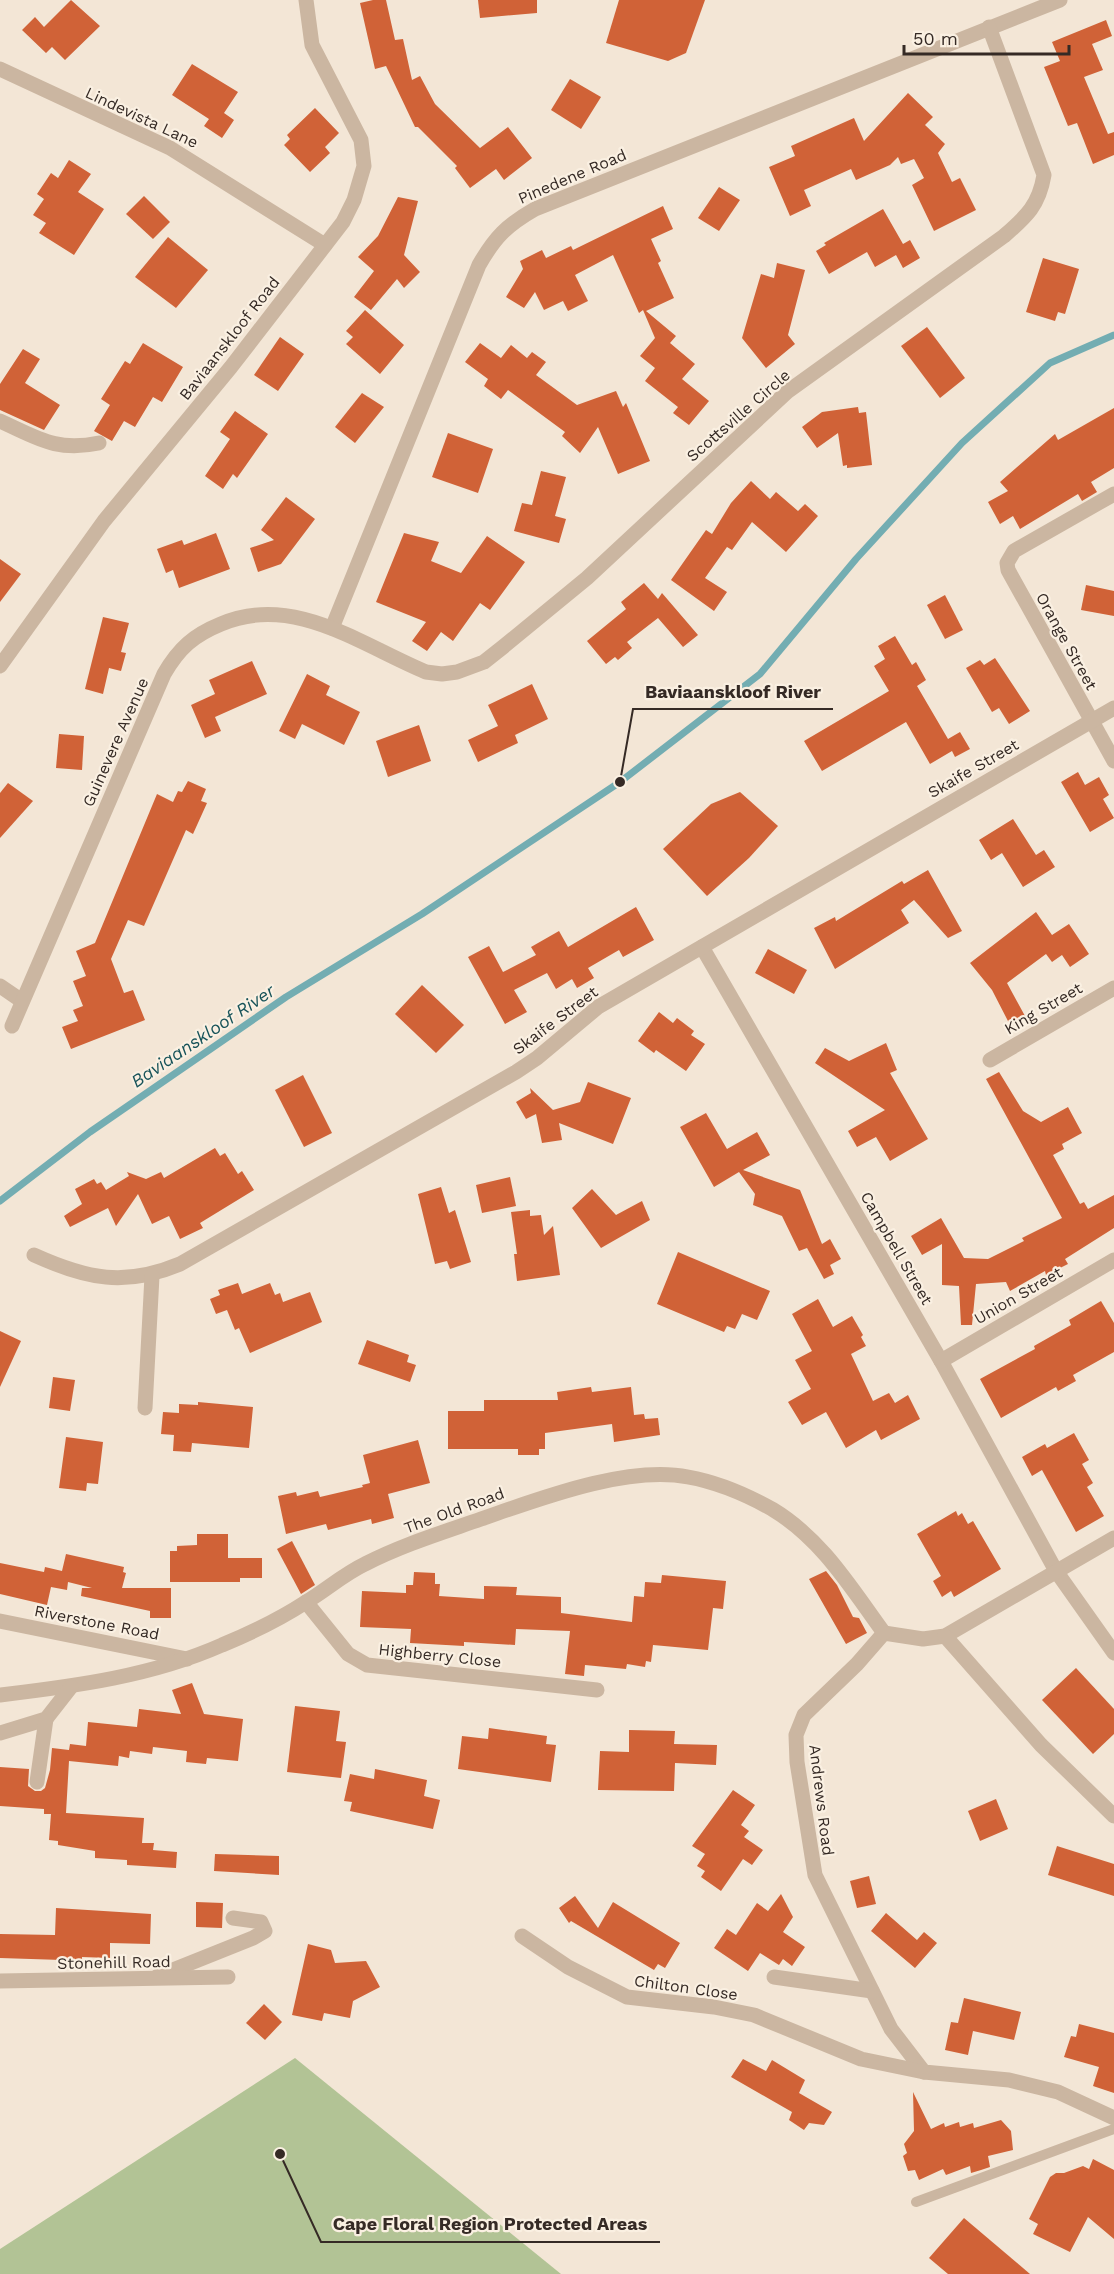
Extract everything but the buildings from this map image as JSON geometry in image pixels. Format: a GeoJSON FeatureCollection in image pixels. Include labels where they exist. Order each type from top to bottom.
{"type":"FeatureCollection","features":[{"type":"Feature","properties":{"kind":"street","name":"Baviaanskloof Road"},"geometry":{"type":"LineString","coordinates":[[0,666],[104,521],[231,367],[343,222],[354,200],[364,166],[361,140],[312,45],[306,0]]}},
{"type":"Feature","properties":{"kind":"street","name":"Pinedene Road"},"geometry":{"type":"LineString","coordinates":[[332,628],[479,265],[493,240],[511,223],[535,209],[1060,0]]}},
{"type":"Feature","properties":{"kind":"street","name":"Scottsville Circle"},"geometry":{"type":"LineString","coordinates":[[332,628],[426,672],[442,675],[484,662],[587,578],[787,392],[1004,236],[1025,218],[1041,196],[1044,175],[989,27]]}},
{"type":"Feature","properties":{"kind":"street","name":"Lindevista Lane"},"geometry":{"type":"LineString","coordinates":[[0,69],[170,148],[325,244]]}},
{"type":"Feature","properties":{"kind":"street"},"geometry":{"type":"LineString","coordinates":[[0,421],[54,445],[76,448],[99,443]]}},
{"type":"Feature","properties":{"kind":"street","name":"Orange Street"},"geometry":{"type":"LineString","coordinates":[[1114,494],[1014,551],[1007,563],[1008,570],[1114,761]]}},
{"type":"Feature","properties":{"kind":"street","name":"Guinevere Avenue"},"geometry":{"type":"LineString","coordinates":[[12,1026],[165,674],[177,652],[197,634],[228,621],[263,612],[303,618],[332,628]]}},
{"type":"Feature","properties":{"kind":"street","name":"Skaife Street"},"geometry":{"type":"LineString","coordinates":[[34,1255],[66,1269],[95,1276],[152,1276],[180,1264],[516,1072],[537,1058],[598,1007],[1114,708]]}},
{"type":"Feature","properties":{"kind":"street","name":"Campbell Street"},"geometry":{"type":"LineString","coordinates":[[702,947],[941,1361],[1056,1571],[1114,1653]]}},
{"type":"Feature","properties":{"kind":"street"},"geometry":{"type":"LineString","coordinates":[[0,986],[22,1001]]}},
{"type":"Feature","properties":{"kind":"street","name":"King Street"},"geometry":{"type":"LineString","coordinates":[[990,1060],[1114,988]]}},
{"type":"Feature","properties":{"kind":"street","name":"Union Street"},"geometry":{"type":"LineString","coordinates":[[941,1361],[1114,1260]]}},
{"type":"Feature","properties":{"kind":"street"},"geometry":{"type":"LineString","coordinates":[[145,1408],[152,1276]]}},
{"type":"Feature","properties":{"kind":"street","name":"The Old Road"},"geometry":{"type":"LineString","coordinates":[[0,1695],[70,1687],[153,1670],[187,1659],[224,1645],[306,1602],[363,1565],[429,1537],[539,1499],[596,1484],[648,1475],[688,1477],[741,1494],[773,1510],[835,1563],[884,1634]]}},
{"type":"Feature","properties":{"kind":"street"},"geometry":{"type":"LineString","coordinates":[[884,1634],[923,1639],[945,1636],[1114,1538]]}},
{"type":"Feature","properties":{"kind":"street","name":"Highberry Close"},"geometry":{"type":"LineString","coordinates":[[306,1602],[348,1653],[367,1665],[597,1690]]}},
{"type":"Feature","properties":{"kind":"street","name":"Riverstone Road"},"geometry":{"type":"LineString","coordinates":[[0,1621],[187,1659]]}},
{"type":"Feature","properties":{"kind":"street","name":"Andrews Road"},"geometry":{"type":"LineString","coordinates":[[884,1634],[804,1715],[796,1735],[799,1774],[815,1875],[900,2044],[924,2072]]}},
{"type":"Feature","properties":{"kind":"street"},"geometry":{"type":"LineString","coordinates":[[945,1636],[1041,1745],[1114,1816]]}},
{"type":"Feature","properties":{"kind":"street"},"geometry":{"type":"LineString","coordinates":[[37,1782],[46,1719],[70,1687]]}},
{"type":"Feature","properties":{"kind":"street"},"geometry":{"type":"LineString","coordinates":[[0,1733],[46,1719]]}},
{"type":"Feature","properties":{"kind":"street"},"geometry":{"type":"LineString","coordinates":[[147,1980],[253,1938],[265,1931],[261,1922],[233,1918]]}},
{"type":"Feature","properties":{"kind":"street","name":"Chilton Close"},"geometry":{"type":"LineString","coordinates":[[522,1936],[568,1967],[627,1997],[642,2001],[714,2007],[753,2015],[861,2058],[924,2072]]}},
{"type":"Feature","properties":{"kind":"street","name":"Stonehill Road"},"geometry":{"type":"LineString","coordinates":[[0,1981],[228,1977]]}},
{"type":"Feature","properties":{"kind":"street"},"geometry":{"type":"LineString","coordinates":[[774,1977],[872,1991]]}},
{"type":"Feature","properties":{"kind":"street"},"geometry":{"type":"LineString","coordinates":[[924,2072],[1019,2082],[1058,2092],[1114,2118]]}},
{"type":"Feature","properties":{"kind":"lane"},"geometry":{"type":"LineString","coordinates":[[916,2202],[1114,2129]]}},
{"type":"Feature","properties":{"kind":"green space"},"geometry":{"type":"Polygon","coordinates":[[[295,2058],[561,2274],[0,2274],[0,2249],[295,2058]]]}},
{"type":"Feature","properties":{"kind":"waterway","name":"Baviaanskloof River"},"geometry":{"type":"LineString","coordinates":[[0,1201],[90,1132],[286,997],[422,914],[620,782],[760,674],[856,559],[962,443],[1050,363],[1114,335]]}},
{"type":"Feature","properties":{"kind":"place","name":"Baviaanskloof River"},"geometry":{"type":"Point","coordinates":[620,782]}},
{"type":"Feature","properties":{"kind":"place","name":"Cape Floral Region Protected Areas"},"geometry":{"type":"Point","coordinates":[280,2154]}}]}
